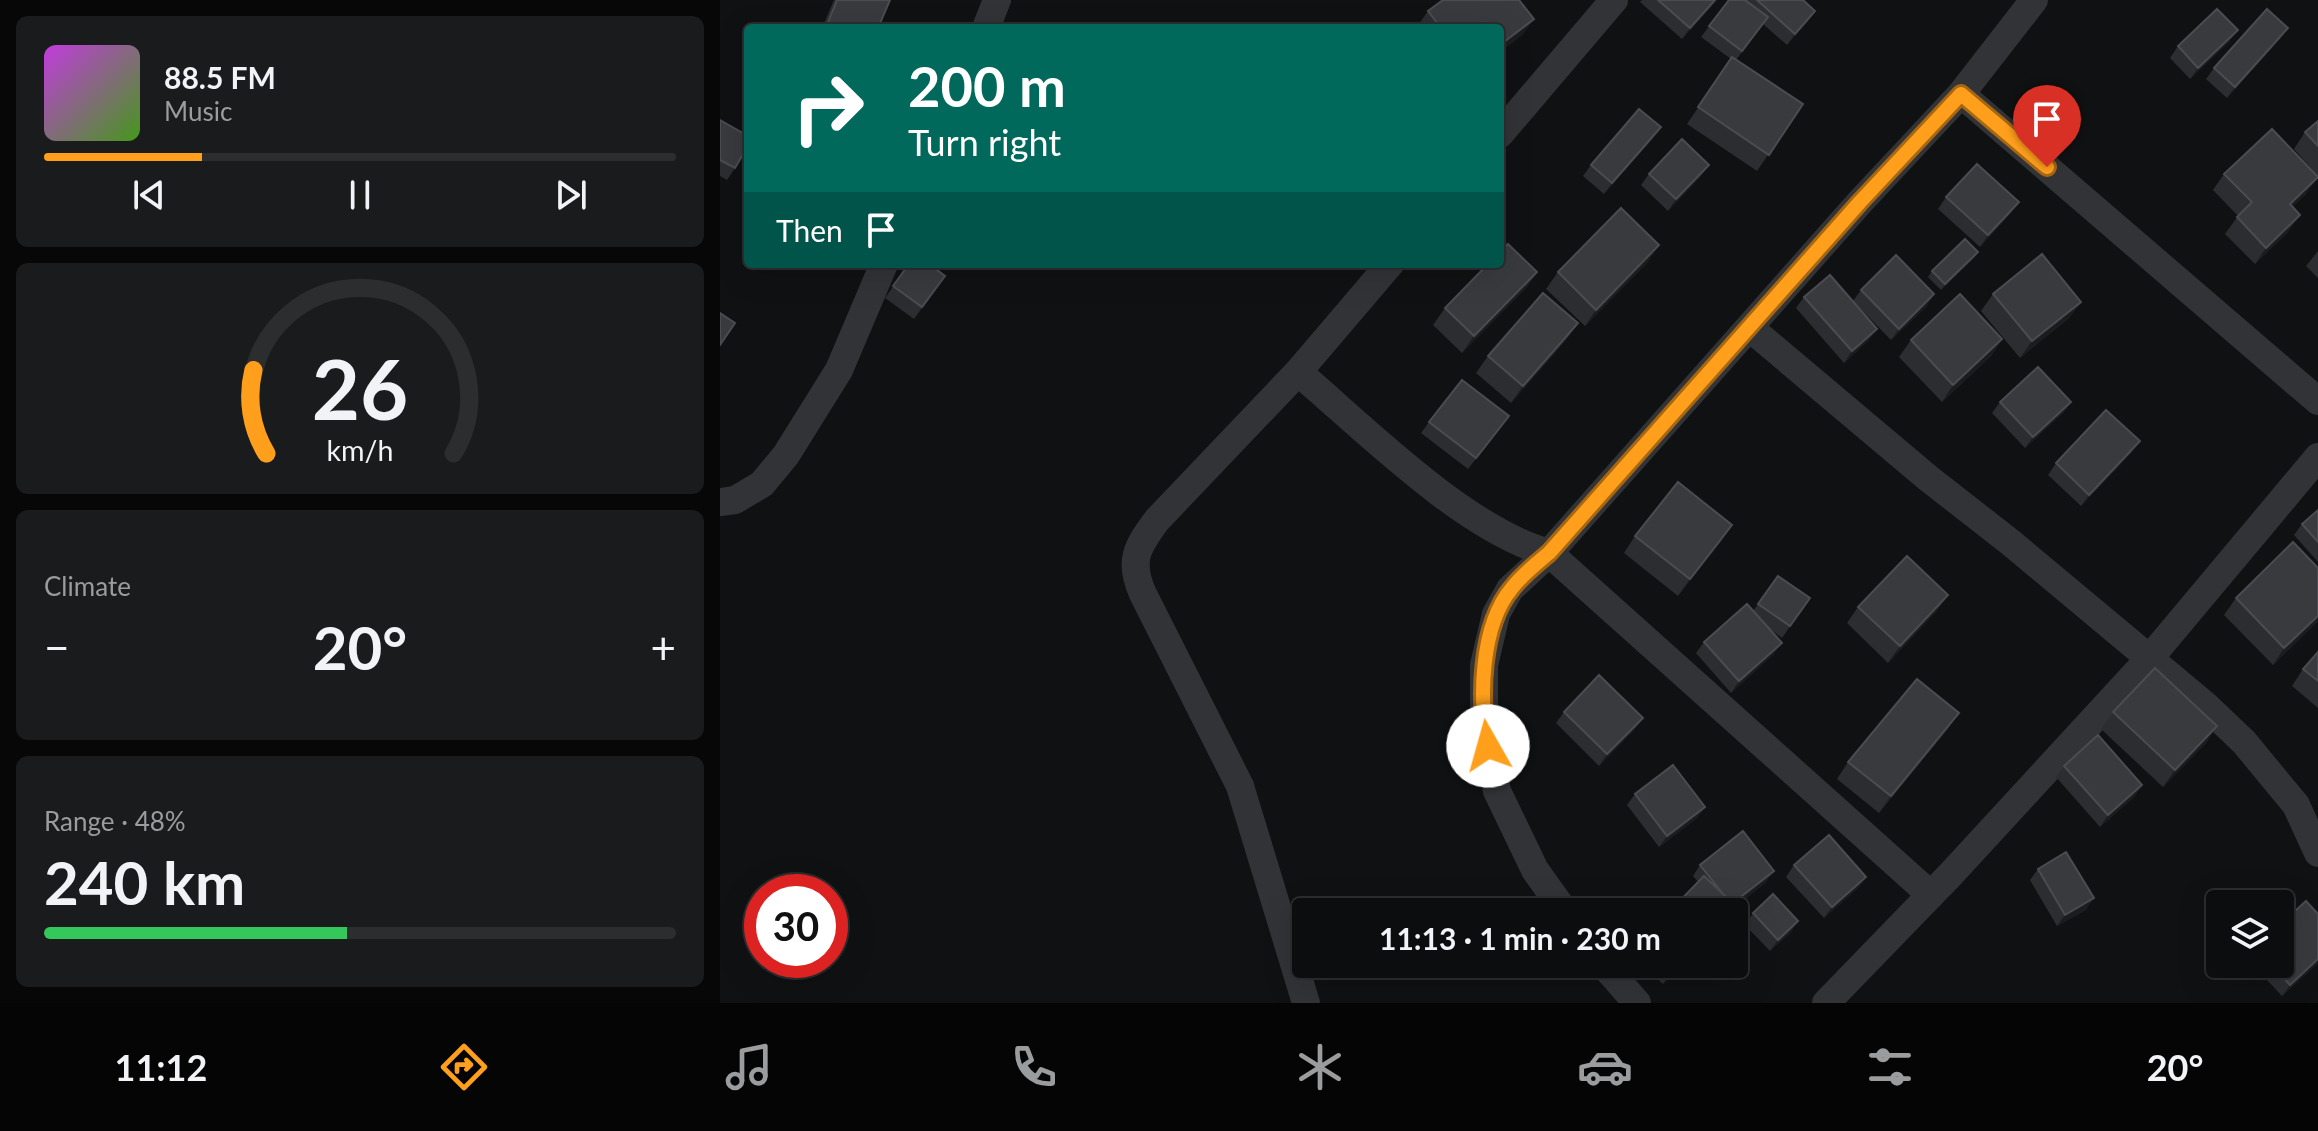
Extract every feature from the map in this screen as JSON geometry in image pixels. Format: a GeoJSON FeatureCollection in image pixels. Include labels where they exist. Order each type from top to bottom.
{"type":"FeatureCollection","features":[{"type":"Feature","properties":{"kind":"street"},"geometry":{"type":"LineString","coordinates":[[988,24],[997,0]]}},
{"type":"Feature","properties":{"kind":"street"},"geometry":{"type":"LineString","coordinates":[[1504,129],[1614,0]]}},
{"type":"Feature","properties":{"kind":"street"},"geometry":{"type":"LineString","coordinates":[[1555,898],[1535,870],[1497,791],[1484,724],[1484,665],[1496,614],[1510,589],[1549,553],[1860,202],[1961,94],[2034,0]]}},
{"type":"Feature","properties":{"kind":"street"},"geometry":{"type":"LineString","coordinates":[[1961,94],[2318,401]]}},
{"type":"Feature","properties":{"kind":"street"},"geometry":{"type":"LineString","coordinates":[[720,502],[735,500],[762,484],[786,455],[839,370],[882,268]]}},
{"type":"Feature","properties":{"kind":"street"},"geometry":{"type":"LineString","coordinates":[[1306,1003],[1252,817],[1240,786],[1135,577],[1135,558],[1140,543],[1157,520],[1298,372],[1387,268]]}},
{"type":"Feature","properties":{"kind":"street"},"geometry":{"type":"LineString","coordinates":[[1750,328],[2204,704],[2244,742],[2296,805],[2318,853]]}},
{"type":"Feature","properties":{"kind":"street"},"geometry":{"type":"LineString","coordinates":[[1298,372],[1409,467],[1471,515],[1525,547],[1549,553],[1931,895]]}},
{"type":"Feature","properties":{"kind":"street"},"geometry":{"type":"LineString","coordinates":[[1826,1003],[1931,895],[2149,659],[2318,457]]}},
{"type":"Feature","properties":{"kind":"street"},"geometry":{"type":"LineString","coordinates":[[1615,978],[1637,1003]]}},
{"type":"Feature","properties":{"kind":"building"},"geometry":{"type":"Polygon","coordinates":[[[837,0],[890,0],[880,24],[827,24],[837,0]]]}},
{"type":"Feature","properties":{"kind":"building"},"geometry":{"type":"Polygon","coordinates":[[[1443,0],[1519,0],[1534,19],[1504,42],[1504,24],[1438,24],[1428,11],[1443,0]]]}},
{"type":"Feature","properties":{"kind":"building"},"geometry":{"type":"Polygon","coordinates":[[[1658,0],[1715,0],[1690,28],[1658,0]]]}},
{"type":"Feature","properties":{"kind":"building"},"geometry":{"type":"Polygon","coordinates":[[[1729,0],[1745,0],[1768,17],[1742,51],[1709,26],[1729,0]]]}},
{"type":"Feature","properties":{"kind":"building"},"geometry":{"type":"Polygon","coordinates":[[[1757,0],[1803,0],[1815,11],[1795,34],[1757,0]]]}},
{"type":"Feature","properties":{"kind":"building"},"geometry":{"type":"Polygon","coordinates":[[[2217,9],[2238,30],[2198,68],[2178,46],[2217,9]]]}},
{"type":"Feature","properties":{"kind":"building"},"geometry":{"type":"Polygon","coordinates":[[[2267,9],[2288,28],[2235,87],[2214,68],[2267,9]]]}},
{"type":"Feature","properties":{"kind":"building"},"geometry":{"type":"Polygon","coordinates":[[[1732,57],[1803,104],[1769,155],[1698,107],[1732,57]]]}},
{"type":"Feature","properties":{"kind":"building"},"geometry":{"type":"Polygon","coordinates":[[[1639,109],[1661,127],[1612,183],[1591,165],[1639,109]]]}},
{"type":"Feature","properties":{"kind":"building"},"geometry":{"type":"Polygon","coordinates":[[[720,120],[744,134],[744,153],[735,168],[720,160],[720,120]]]}},
{"type":"Feature","properties":{"kind":"building"},"geometry":{"type":"Polygon","coordinates":[[[2318,121],[2318,146],[2305,132],[2318,121]]]}},
{"type":"Feature","properties":{"kind":"building"},"geometry":{"type":"Polygon","coordinates":[[[2272,129],[2318,177],[2290,204],[2300,215],[2266,248],[2237,217],[2252,202],[2224,174],[2272,129]]]}},
{"type":"Feature","properties":{"kind":"building"},"geometry":{"type":"Polygon","coordinates":[[[1682,139],[1709,165],[1676,199],[1649,174],[1682,139]]]}},
{"type":"Feature","properties":{"kind":"building"},"geometry":{"type":"Polygon","coordinates":[[[1977,164],[2019,202],[1988,235],[1946,197],[1977,164]]]}},
{"type":"Feature","properties":{"kind":"building"},"geometry":{"type":"Polygon","coordinates":[[[1621,208],[1659,245],[1596,310],[1558,272],[1621,208]]]}},
{"type":"Feature","properties":{"kind":"building"},"geometry":{"type":"Polygon","coordinates":[[[1965,239],[1978,252],[1945,284],[1932,271],[1965,239]]]}},
{"type":"Feature","properties":{"kind":"building"},"geometry":{"type":"Polygon","coordinates":[[[1508,244],[1537,272],[1474,336],[1445,308],[1484,268],[1504,268],[1504,248],[1508,244]]]}},
{"type":"Feature","properties":{"kind":"building"},"geometry":{"type":"Polygon","coordinates":[[[2042,254],[2081,302],[2032,341],[1993,294],[2042,254]]]}},
{"type":"Feature","properties":{"kind":"building"},"geometry":{"type":"Polygon","coordinates":[[[1896,255],[1934,294],[1899,329],[1861,290],[1896,255]]]}},
{"type":"Feature","properties":{"kind":"building"},"geometry":{"type":"Polygon","coordinates":[[[906,268],[934,268],[945,276],[922,307],[893,286],[906,268]]]}},
{"type":"Feature","properties":{"kind":"building"},"geometry":{"type":"Polygon","coordinates":[[[1830,275],[1877,329],[1852,351],[1804,297],[1830,275]]]}},
{"type":"Feature","properties":{"kind":"building"},"geometry":{"type":"Polygon","coordinates":[[[1543,293],[1578,323],[1523,386],[1488,356],[1543,293]]]}},
{"type":"Feature","properties":{"kind":"building"},"geometry":{"type":"Polygon","coordinates":[[[1960,294],[2002,339],[1953,385],[1911,340],[1960,294]]]}},
{"type":"Feature","properties":{"kind":"building"},"geometry":{"type":"Polygon","coordinates":[[[720,313],[735,323],[720,345],[720,313]]]}},
{"type":"Feature","properties":{"kind":"building"},"geometry":{"type":"Polygon","coordinates":[[[2038,367],[2071,402],[2033,437],[2000,402],[2038,367]]]}},
{"type":"Feature","properties":{"kind":"building"},"geometry":{"type":"Polygon","coordinates":[[[1462,380],[1509,416],[1476,458],[1429,422],[1462,380]]]}},
{"type":"Feature","properties":{"kind":"building"},"geometry":{"type":"Polygon","coordinates":[[[2106,410],[2140,441],[2089,495],[2056,463],[2106,410]]]}},
{"type":"Feature","properties":{"kind":"building"},"geometry":{"type":"Polygon","coordinates":[[[1678,482],[1732,525],[1690,579],[1635,536],[1678,482]]]}},
{"type":"Feature","properties":{"kind":"building"},"geometry":{"type":"Polygon","coordinates":[[[2318,510],[2318,542],[2302,524],[2318,510]]]}},
{"type":"Feature","properties":{"kind":"building"},"geometry":{"type":"Polygon","coordinates":[[[2293,542],[2318,568],[2318,616],[2284,648],[2236,598],[2293,542]]]}},
{"type":"Feature","properties":{"kind":"building"},"geometry":{"type":"Polygon","coordinates":[[[1907,556],[1948,595],[1900,646],[1858,607],[1907,556]]]}},
{"type":"Feature","properties":{"kind":"building"},"geometry":{"type":"Polygon","coordinates":[[[1778,576],[1810,598],[1790,626],[1758,604],[1778,576]]]}},
{"type":"Feature","properties":{"kind":"building"},"geometry":{"type":"Polygon","coordinates":[[[1747,604],[1782,643],[1739,681],[1704,642],[1747,604]]]}},
{"type":"Feature","properties":{"kind":"building"},"geometry":{"type":"Polygon","coordinates":[[[2318,652],[2318,681],[2303,669],[2318,652]]]}},
{"type":"Feature","properties":{"kind":"building"},"geometry":{"type":"Polygon","coordinates":[[[2155,668],[2217,726],[2175,770],[2113,712],[2155,668]]]}},
{"type":"Feature","properties":{"kind":"building"},"geometry":{"type":"Polygon","coordinates":[[[1599,675],[1643,718],[1607,754],[1564,712],[1599,675]]]}},
{"type":"Feature","properties":{"kind":"building"},"geometry":{"type":"Polygon","coordinates":[[[1917,679],[1959,713],[1891,796],[1848,762],[1917,679]]]}},
{"type":"Feature","properties":{"kind":"building"},"geometry":{"type":"Polygon","coordinates":[[[2098,735],[2142,785],[2108,815],[2064,766],[2098,735]]]}},
{"type":"Feature","properties":{"kind":"building"},"geometry":{"type":"Polygon","coordinates":[[[1673,765],[1705,807],[1667,836],[1635,794],[1673,765]]]}},
{"type":"Feature","properties":{"kind":"building"},"geometry":{"type":"Polygon","coordinates":[[[1743,831],[1774,871],[1739,898],[1727,898],[1700,865],[1743,831]]]}},
{"type":"Feature","properties":{"kind":"building"},"geometry":{"type":"Polygon","coordinates":[[[1829,835],[1866,877],[1832,907],[1794,865],[1829,835]]]}},
{"type":"Feature","properties":{"kind":"building"},"geometry":{"type":"Polygon","coordinates":[[[2066,852],[2094,898],[2065,915],[2038,869],[2066,852]]]}},
{"type":"Feature","properties":{"kind":"building"},"geometry":{"type":"Polygon","coordinates":[[[1704,876],[1728,898],[1683,898],[1704,876]]]}},
{"type":"Feature","properties":{"kind":"building"},"geometry":{"type":"Polygon","coordinates":[[[1773,894],[1798,921],[1778,940],[1753,913],[1773,894]]]}},
{"type":"Feature","properties":{"kind":"building"},"geometry":{"type":"Polygon","coordinates":[[[2306,901],[2318,914],[2318,959],[2290,985],[2284,978],[2294,978],[2294,912],[2306,901]]]}},
{"type":"Feature","properties":{"kind":"route"},"geometry":{"type":"LineString","coordinates":[[1488,746],[1484,724],[1484,665],[1496,614],[1510,589],[1549,553],[1860,202],[1961,94],[2047,167]]}}]}
